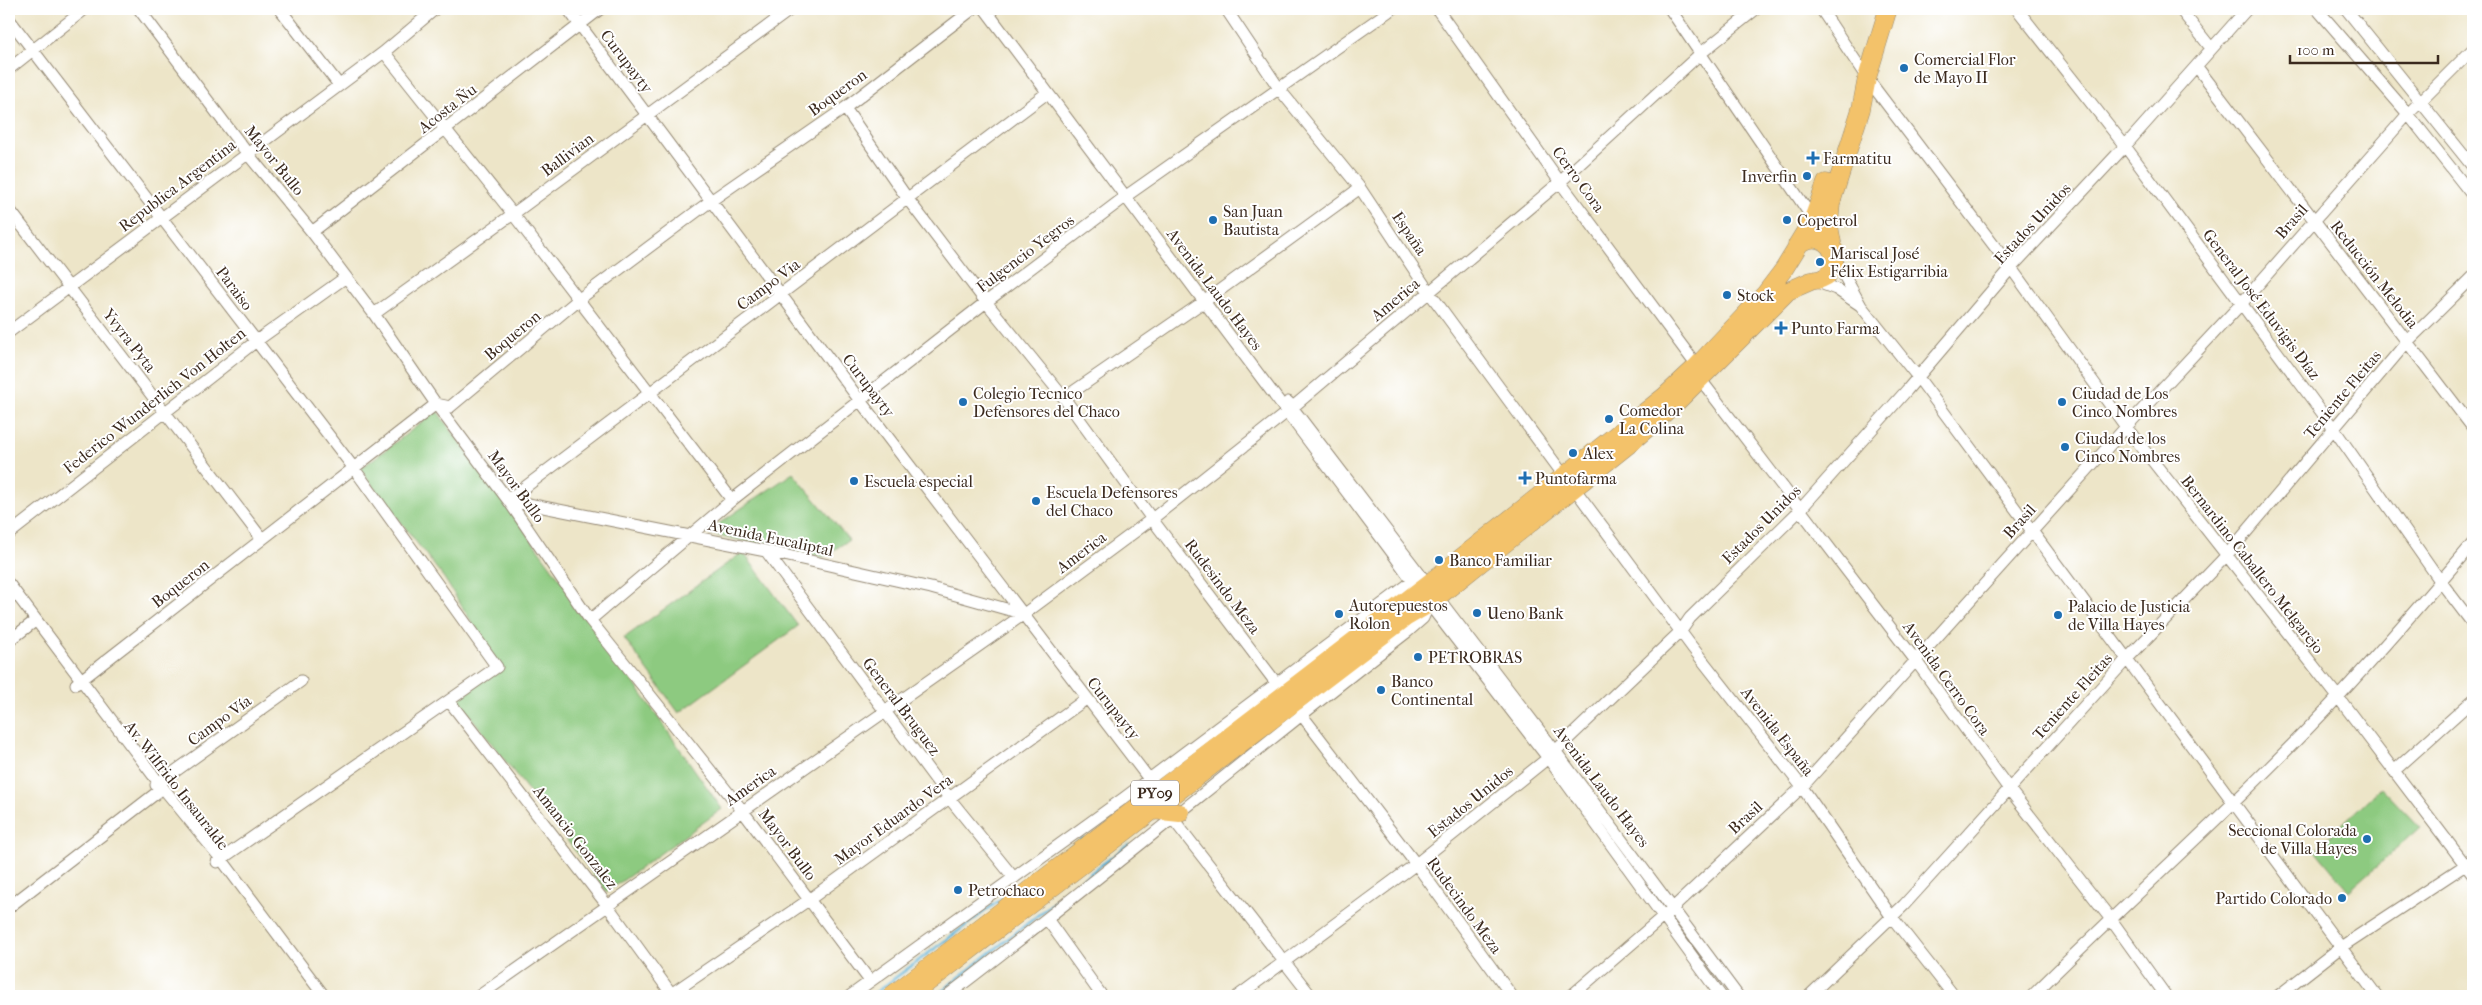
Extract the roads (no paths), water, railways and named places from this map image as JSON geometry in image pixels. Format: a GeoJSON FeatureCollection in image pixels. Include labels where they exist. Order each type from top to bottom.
{"type":"FeatureCollection","features":[{"type":"Feature","properties":{"kind":"highway","name":"PY09"},"geometry":{"type":"LineString","coordinates":[[891,996],[1569,482],[1665,396],[1699,373],[1788,291],[1821,279],[1831,271],[1834,256],[1829,226],[1831,203],[1860,110],[1866,78],[1888,9]]}},
{"type":"Feature","properties":{"kind":"highway","name":"PY09"},"geometry":{"type":"LineString","coordinates":[[1699,373],[1765,294],[1813,219],[1852,106],[1866,78]]}},
{"type":"Feature","properties":{"kind":"highway"},"geometry":{"type":"LineString","coordinates":[[1813,281],[1804,279],[1794,268],[1794,250],[1804,240],[1816,238],[1827,243],[1834,256]]}},
{"type":"Feature","properties":{"kind":"highway","name":"PY09"},"geometry":{"type":"LineString","coordinates":[[910,996],[1045,895],[1152,810],[1405,618],[1425,591]]}},
{"type":"Feature","properties":{"kind":"highway"},"geometry":{"type":"LineString","coordinates":[[1152,810],[1176,816]]}},
{"type":"Feature","properties":{"kind":"street"},"geometry":{"type":"LineString","coordinates":[[9,69],[85,9]]}},
{"type":"Feature","properties":{"kind":"street","name":"Mayor Bullo"},"geometry":{"type":"LineString","coordinates":[[140,9],[247,153],[312,232],[374,314],[436,404],[508,500],[590,620],[742,810],[870,981]]}},
{"type":"Feature","properties":{"kind":"street"},"geometry":{"type":"LineString","coordinates":[[280,9],[339,85]]}},
{"type":"Feature","properties":{"kind":"street","name":"Republica Argentina"},"geometry":{"type":"LineString","coordinates":[[9,332],[160,216],[384,52],[419,13],[435,9]]}},
{"type":"Feature","properties":{"kind":"street","name":"Curupayty"},"geometry":{"type":"LineString","coordinates":[[568,9],[861,402],[1149,779]]}},
{"type":"Feature","properties":{"kind":"street","name":"Acosta Ñu"},"geometry":{"type":"LineString","coordinates":[[312,232],[600,9]]}},
{"type":"Feature","properties":{"kind":"street","name":"Ballivian"},"geometry":{"type":"LineString","coordinates":[[374,314],[514,214],[791,9]]}},
{"type":"Feature","properties":{"kind":"street","name":"Boqueron"},"geometry":{"type":"LineString","coordinates":[[79,682],[436,404],[450,407],[578,300],[712,200],[845,108],[973,9]]}},
{"type":"Feature","properties":{"kind":"street"},"geometry":{"type":"LineString","coordinates":[[985,9],[1047,93],[1127,195]]}},
{"type":"Feature","properties":{"kind":"street","name":"España"},"geometry":{"type":"LineString","coordinates":[[1226,9],[1280,90],[1360,188],[1429,292],[1569,482]]}},
{"type":"Feature","properties":{"kind":"street","name":"Fulgencio Yegros"},"geometry":{"type":"LineString","coordinates":[[590,620],[732,500],[861,402],[986,302],[1127,195],[1280,90],[1392,9]]}},
{"type":"Feature","properties":{"kind":"street","name":"Cerro Cora"},"geometry":{"type":"LineString","coordinates":[[1437,9],[1699,373]]}},
{"type":"Feature","properties":{"kind":"street"},"geometry":{"type":"LineString","coordinates":[[1670,9],[1813,219]]}},
{"type":"Feature","properties":{"kind":"street","name":"America"},"geometry":{"type":"LineString","coordinates":[[479,996],[1024,614],[1152,519],[1290,410],[1560,182],[1700,54],[1756,9]]}},
{"type":"Feature","properties":{"kind":"street","name":"Bernardino Caballero Melgarejo"},"geometry":{"type":"LineString","coordinates":[[1822,9],[1866,78],[2011,268],[2126,427],[2338,697],[2394,772],[2471,867]]}},
{"type":"Feature","properties":{"kind":"street","name":"General José Eduvigis Díaz"},"geometry":{"type":"LineString","coordinates":[[2017,9],[2125,146],[2334,429],[2441,582],[2473,624]]}},
{"type":"Feature","properties":{"kind":"street"},"geometry":{"type":"LineString","coordinates":[[2180,9],[2211,48]]}},
{"type":"Feature","properties":{"kind":"street","name":"Estados Unidos"},"geometry":{"type":"LineString","coordinates":[[1238,996],[1416,864],[1552,755],[1681,631],[1690,618],[1799,511],[1907,390],[2011,268],[2197,67],[2211,48],[2246,9]]}},
{"type":"Feature","properties":{"kind":"street"},"geometry":{"type":"LineString","coordinates":[[2317,9],[2408,114],[2473,196]]}},
{"type":"Feature","properties":{"kind":"street"},"geometry":{"type":"LineString","coordinates":[[2346,9],[2473,167]]}},
{"type":"Feature","properties":{"kind":"street","name":"Paraiso"},"geometry":{"type":"LineString","coordinates":[[9,19],[353,467],[497,667],[449,701]]}},
{"type":"Feature","properties":{"kind":"street","name":"Brasil"},"geometry":{"type":"LineString","coordinates":[[1571,996],[1673,908],[1802,786],[2126,427],[2242,304],[2313,220],[2408,114],[2473,49]]}},
{"type":"Feature","properties":{"kind":"street"},"geometry":{"type":"LineString","coordinates":[[384,52],[514,214],[649,394],[732,500]]}},
{"type":"Feature","properties":{"kind":"street","name":"Reducción Melodia"},"geometry":{"type":"LineString","coordinates":[[2197,67],[2473,428]]}},
{"type":"Feature","properties":{"kind":"street","name":"Campo Via"},"geometry":{"type":"LineString","coordinates":[[508,500],[1047,93]]}},
{"type":"Feature","properties":{"kind":"street","name":"Rudesindo Meza"},"geometry":{"type":"LineString","coordinates":[[845,108],[907,198],[986,302],[1064,398],[1152,519],[1278,684]]}},
{"type":"Feature","properties":{"kind":"street"},"geometry":{"type":"LineString","coordinates":[[1064,398],[1207,299],[1360,188]]}},
{"type":"Feature","properties":{"kind":"street","name":"Avenida Laudo Hayes"},"geometry":{"type":"LineString","coordinates":[[1127,195],[1425,591],[1673,908],[1738,996]]}},
{"type":"Feature","properties":{"kind":"street","name":"Yvyra Pyta"},"geometry":{"type":"LineString","coordinates":[[9,208],[262,539]]}},
{"type":"Feature","properties":{"kind":"street"},"geometry":{"type":"LineString","coordinates":[[1834,256],[1861,306],[1917,376],[2377,996]]}},
{"type":"Feature","properties":{"kind":"street","name":"Federico Wunderlich Von Holten"},"geometry":{"type":"LineString","coordinates":[[9,534],[256,342],[346,277]]}},
{"type":"Feature","properties":{"kind":"street","name":"Teniente Fleitas"},"geometry":{"type":"LineString","coordinates":[[1809,996],[1904,905],[2126,660],[2226,556],[2407,342],[2473,277]]}},
{"type":"Feature","properties":{"kind":"street"},"geometry":{"type":"LineString","coordinates":[[1813,281],[1836,289],[1861,306]]}},
{"type":"Feature","properties":{"kind":"street","name":"Avenida Cerro Cora"},"geometry":{"type":"LineString","coordinates":[[1699,373],[1799,511],[1916,661],[2009,789],[2110,918],[2166,996]]}},
{"type":"Feature","properties":{"kind":"street","name":"Avenida España"},"geometry":{"type":"LineString","coordinates":[[1569,482],[1681,631],[1802,786],[1891,916],[1954,996]]}},
{"type":"Feature","properties":{"kind":"street","name":"Avenida Eucaliptal"},"geometry":{"type":"LineString","coordinates":[[508,500],[542,509],[611,519],[687,537],[766,551],[932,588],[1024,614]]}},
{"type":"Feature","properties":{"kind":"street"},"geometry":{"type":"LineString","coordinates":[[2032,996],[2110,918],[2233,803],[2338,697],[2441,582],[2473,543]]}},
{"type":"Feature","properties":{"kind":"street","name":"General Bruguez"},"geometry":{"type":"LineString","coordinates":[[766,551],[886,710],[950,799],[1014,878]]}},
{"type":"Feature","properties":{"kind":"street"},"geometry":{"type":"LineString","coordinates":[[9,584],[79,682]]}},
{"type":"Feature","properties":{"kind":"street"},"geometry":{"type":"LineString","coordinates":[[850,996],[1278,684],[1425,591]]}},
{"type":"Feature","properties":{"kind":"street"},"geometry":{"type":"LineString","coordinates":[[947,996],[1047,919],[1301,714],[1407,632],[1422,618],[1425,591]]}},
{"type":"Feature","properties":{"kind":"street"},"geometry":{"type":"LineString","coordinates":[[9,594],[79,682]]}},
{"type":"Feature","properties":{"kind":"street"},"geometry":{"type":"LineString","coordinates":[[9,641],[31,624]]}},
{"type":"Feature","properties":{"kind":"street","name":"Campo Vía"},"geometry":{"type":"LineString","coordinates":[[9,907],[158,786],[301,681]]}},
{"type":"Feature","properties":{"kind":"street","name":"Av. Wilfrido Insauralde"},"geometry":{"type":"LineString","coordinates":[[79,682],[158,786],[219,861],[318,996]]}},
{"type":"Feature","properties":{"kind":"street","name":"Mayor Eduardo Vera"},"geometry":{"type":"LineString","coordinates":[[671,995],[810,899],[1086,699]]}},
{"type":"Feature","properties":{"kind":"street"},"geometry":{"type":"LineString","coordinates":[[2394,772],[2473,700]]}},
{"type":"Feature","properties":{"kind":"street"},"geometry":{"type":"LineString","coordinates":[[324,996],[219,861],[449,701]]}},
{"type":"Feature","properties":{"kind":"street","name":"Amancio Gonzalez"},"geometry":{"type":"LineString","coordinates":[[449,701],[607,905],[671,995]]}},
{"type":"Feature","properties":{"kind":"street","name":"Rudecindo Meza"},"geometry":{"type":"LineString","coordinates":[[1301,714],[1416,864],[1512,996]]}},
{"type":"Feature","properties":{"kind":"street","name":"Avenida Laudo Hayes"},"geometry":{"type":"LineString","coordinates":[[1552,755],[1662,917],[1722,996]]}},
{"type":"Feature","properties":{"kind":"street"},"geometry":{"type":"LineString","coordinates":[[1176,816],[1311,996]]}},
{"type":"Feature","properties":{"kind":"street"},"geometry":{"type":"LineString","coordinates":[[2278,996],[2341,947],[2471,867]]}},
{"type":"Feature","properties":{"kind":"street"},"geometry":{"type":"LineString","coordinates":[[1047,919],[1102,996]]}},
{"type":"Feature","properties":{"kind":"waterway"},"geometry":{"type":"LineString","coordinates":[[871,996],[1083,838]]}},
{"type":"Feature","properties":{"kind":"waterway"},"geometry":{"type":"LineString","coordinates":[[936,996],[1129,845]]}},
{"type":"Feature","properties":{"kind":"place","name":"Comercial Flor de Mayo II"},"geometry":{"type":"Point","coordinates":[1904,68]}},
{"type":"Feature","properties":{"kind":"place","name":"Farmatitu"},"geometry":{"type":"Point","coordinates":[1813,158]}},
{"type":"Feature","properties":{"kind":"place","name":"Inverfin"},"geometry":{"type":"Point","coordinates":[1807,176]}},
{"type":"Feature","properties":{"kind":"place","name":"San Juan Bautista"},"geometry":{"type":"Point","coordinates":[1213,220]}},
{"type":"Feature","properties":{"kind":"place","name":"Copetrol"},"geometry":{"type":"Point","coordinates":[1787,220]}},
{"type":"Feature","properties":{"kind":"place","name":"Mariscal José Félix Estigarribia"},"geometry":{"type":"Point","coordinates":[1820,262]}},
{"type":"Feature","properties":{"kind":"place","name":"Stock"},"geometry":{"type":"Point","coordinates":[1727,295]}},
{"type":"Feature","properties":{"kind":"place","name":"Punto Farma"},"geometry":{"type":"Point","coordinates":[1781,328]}},
{"type":"Feature","properties":{"kind":"place","name":"Colegio Tecnico Defensores del Chaco"},"geometry":{"type":"Point","coordinates":[963,402]}},
{"type":"Feature","properties":{"kind":"place","name":"Ciudad de Los Cinco Nombres"},"geometry":{"type":"Point","coordinates":[2062,402]}},
{"type":"Feature","properties":{"kind":"place","name":"Comedor La Colina"},"geometry":{"type":"Point","coordinates":[1609,419]}},
{"type":"Feature","properties":{"kind":"place","name":"Ciudad de los Cinco Nombres"},"geometry":{"type":"Point","coordinates":[2065,447]}},
{"type":"Feature","properties":{"kind":"place","name":"Alex"},"geometry":{"type":"Point","coordinates":[1573,453]}},
{"type":"Feature","properties":{"kind":"place","name":"Puntofarma"},"geometry":{"type":"Point","coordinates":[1525,478]}},
{"type":"Feature","properties":{"kind":"place","name":"Escuela especial"},"geometry":{"type":"Point","coordinates":[854,481]}},
{"type":"Feature","properties":{"kind":"place","name":"Escuela Defensores del Chaco"},"geometry":{"type":"Point","coordinates":[1036,501]}},
{"type":"Feature","properties":{"kind":"place","name":"Banco Familiar"},"geometry":{"type":"Point","coordinates":[1439,560]}},
{"type":"Feature","properties":{"kind":"place","name":"Ueno Bank"},"geometry":{"type":"Point","coordinates":[1477,613]}},
{"type":"Feature","properties":{"kind":"place","name":"Autorepuestos Rolon"},"geometry":{"type":"Point","coordinates":[1339,614]}},
{"type":"Feature","properties":{"kind":"place","name":"Palacio de Justicia de Villa Hayes"},"geometry":{"type":"Point","coordinates":[2058,615]}},
{"type":"Feature","properties":{"kind":"place","name":"PETROBRAS"},"geometry":{"type":"Point","coordinates":[1418,657]}},
{"type":"Feature","properties":{"kind":"place","name":"Banco Continental"},"geometry":{"type":"Point","coordinates":[1381,690]}},
{"type":"Feature","properties":{"kind":"place","name":"Seccional Colorada de Villa Hayes"},"geometry":{"type":"Point","coordinates":[2367,839]}},
{"type":"Feature","properties":{"kind":"place","name":"Petrochaco"},"geometry":{"type":"Point","coordinates":[958,890]}},
{"type":"Feature","properties":{"kind":"place","name":"Partido Colorado"},"geometry":{"type":"Point","coordinates":[2342,898]}}]}
